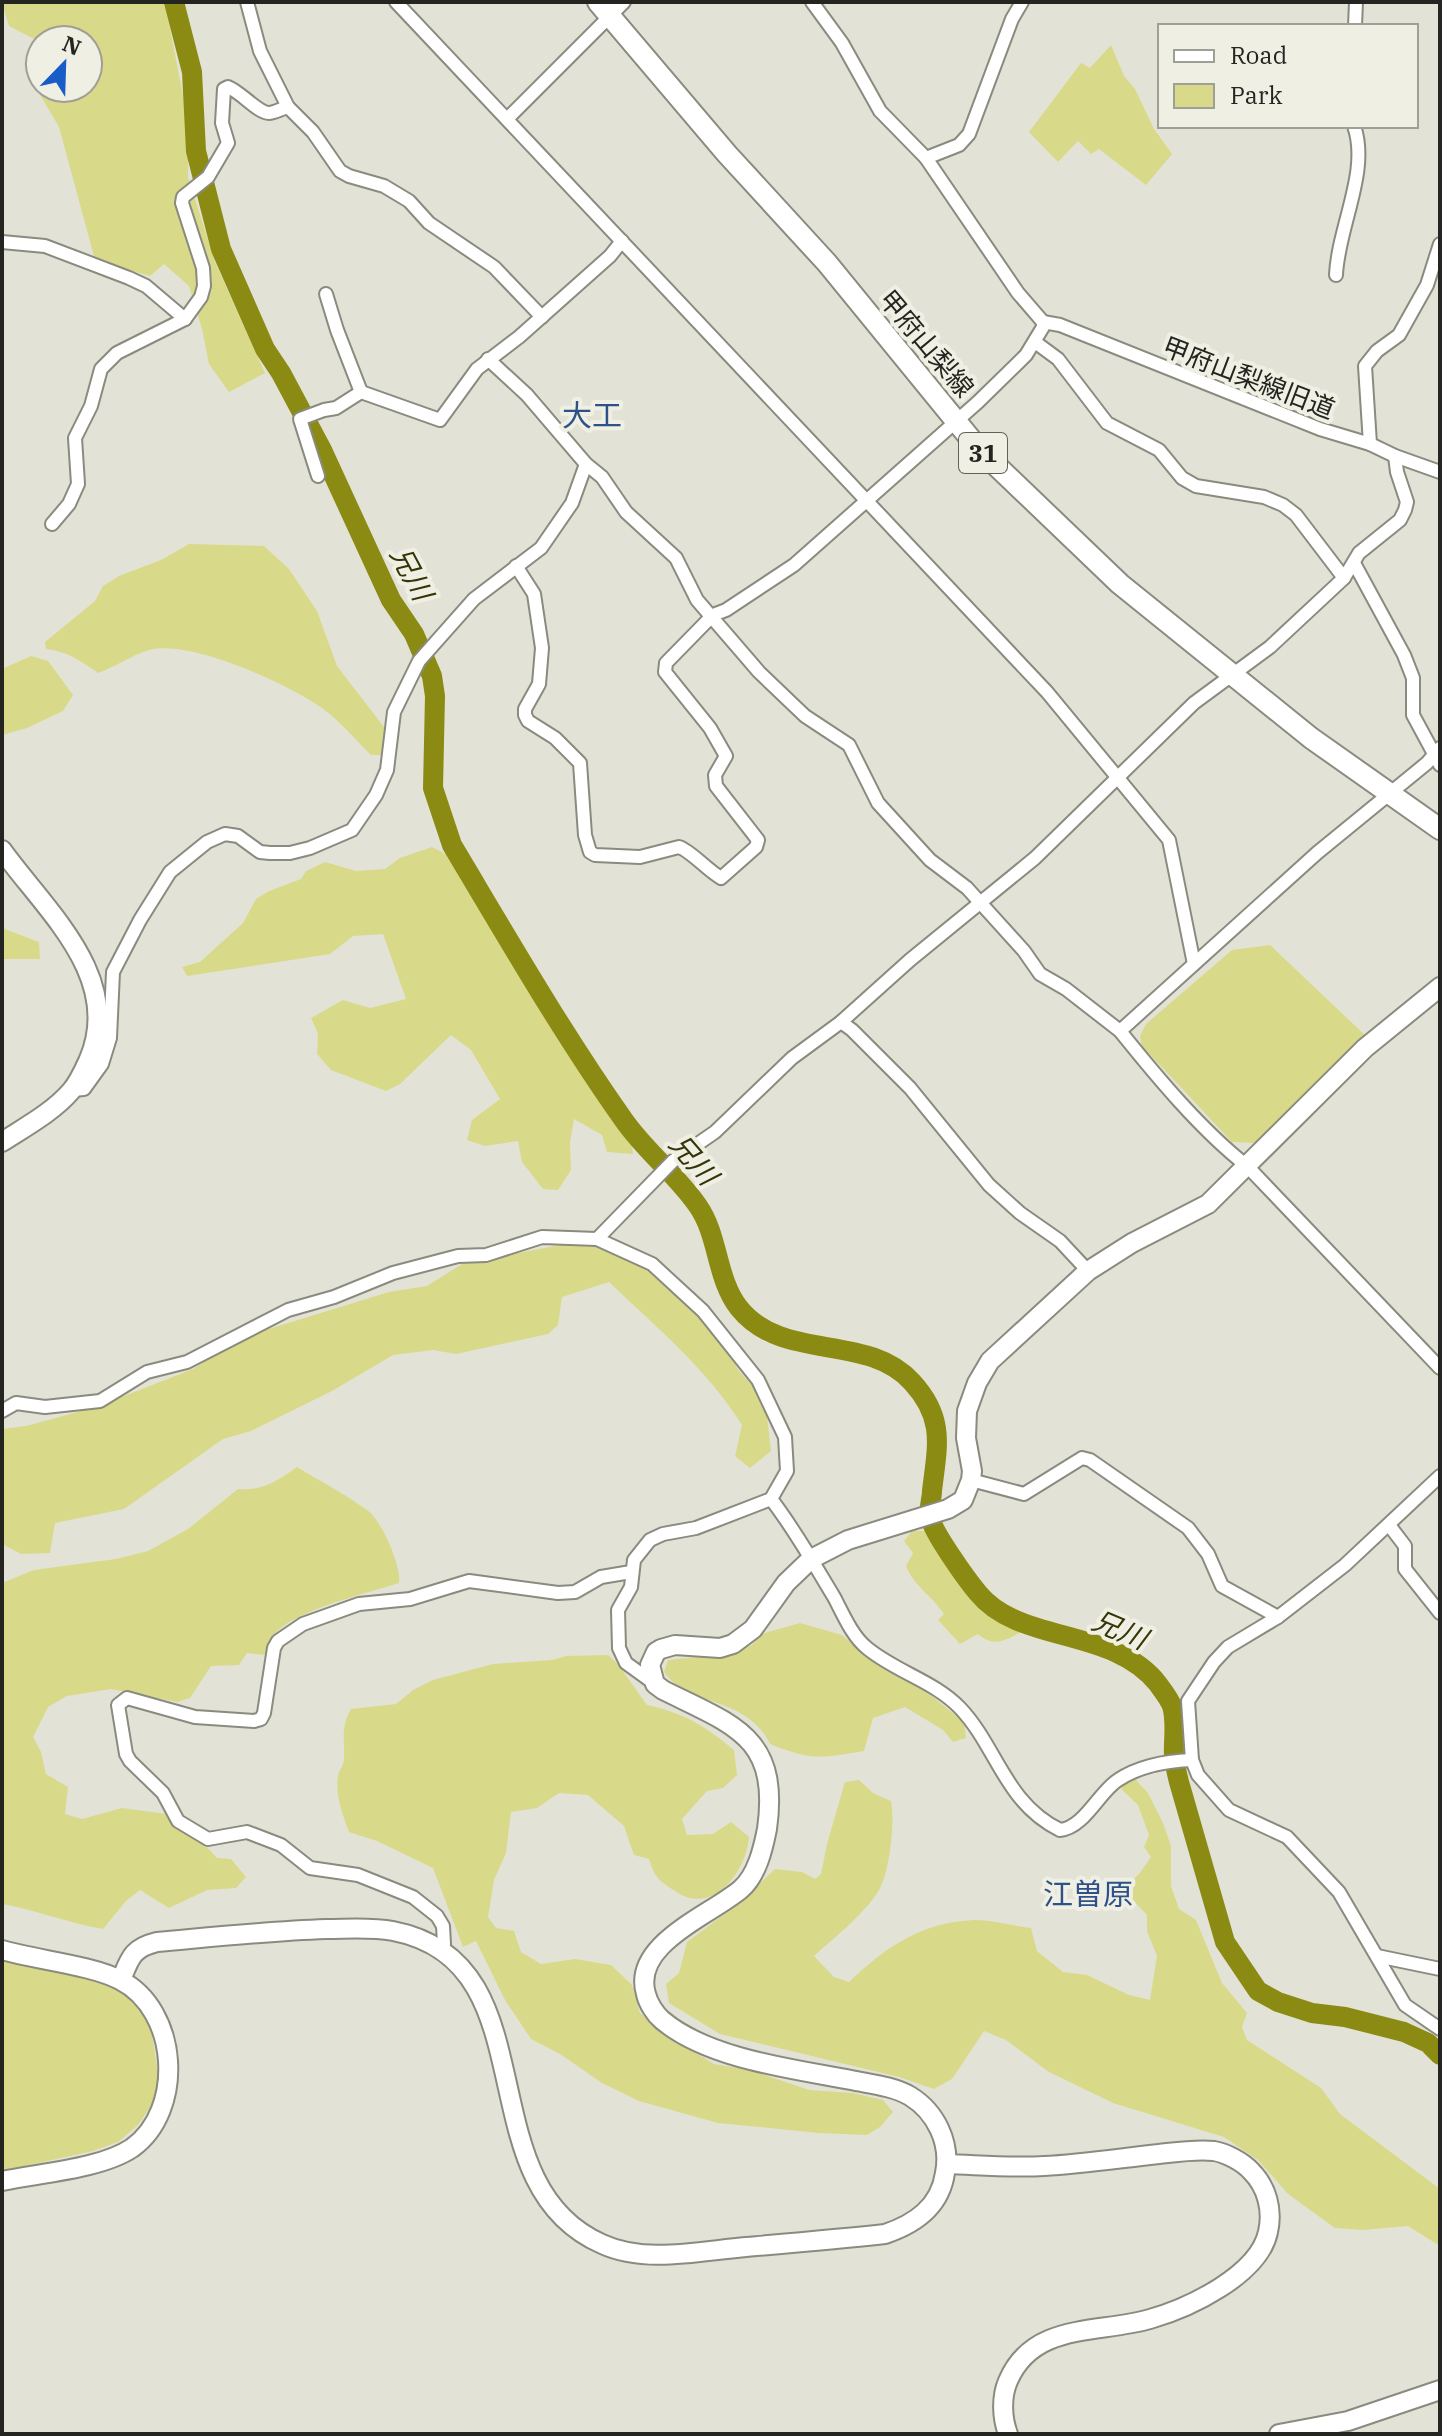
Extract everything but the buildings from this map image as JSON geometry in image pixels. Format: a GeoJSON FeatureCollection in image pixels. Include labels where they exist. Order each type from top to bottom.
{"type":"FeatureCollection","features":[{"type":"Feature","properties":{"kind":"main road","name":"甲府山梨線"},"geometry":{"type":"LineString","coordinates":[[610,7],[727,154],[827,263],[978,448],[1120,584],[1311,738],[1440,829]]}},
{"type":"Feature","properties":{"kind":"street"},"geometry":{"type":"LineString","coordinates":[[247,2],[260,51],[288,107],[313,132],[340,171],[384,186],[409,201],[429,223],[494,267],[542,317]]}},
{"type":"Feature","properties":{"kind":"street"},"geometry":{"type":"LineString","coordinates":[[396,2],[1047,692],[1169,840],[1194,964]]}},
{"type":"Feature","properties":{"kind":"street"},"geometry":{"type":"LineString","coordinates":[[516,566],[534,594],[542,648],[539,684],[525,709],[525,715],[528,721],[555,738],[580,763],[585,835],[590,852],[595,855],[640,857],[679,847],[721,878],[756,847],[758,840],[716,786],[715,775],[726,756],[710,728],[664,667],[713,615],[726,610],[794,565],[867,501],[1026,355],[1043,322],[1018,293],[926,158],[880,111],[842,43],[812,2]]}},
{"type":"Feature","properties":{"kind":"street"},"geometry":{"type":"LineString","coordinates":[[926,158],[959,145],[969,134],[1012,19],[1022,2]]}},
{"type":"Feature","properties":{"kind":"street"},"geometry":{"type":"LineString","coordinates":[[1355,24],[1356,2]]}},
{"type":"Feature","properties":{"kind":"street"},"geometry":{"type":"LineString","coordinates":[[508,118],[610,7]]}},
{"type":"Feature","properties":{"kind":"street"},"geometry":{"type":"LineString","coordinates":[[52,524],[69,504],[78,484],[75,438],[91,406],[101,369],[117,353],[185,319],[201,297],[204,276],[183,211],[183,197],[208,177],[228,143],[222,123],[224,89],[228,87],[243,94],[262,111],[269,113],[288,107]]}},
{"type":"Feature","properties":{"kind":"street"},"geometry":{"type":"LineString","coordinates":[[1336,275],[1341,234],[1360,150],[1354,128]]}},
{"type":"Feature","properties":{"kind":"street"},"geometry":{"type":"LineString","coordinates":[[326,294],[361,392],[440,420],[477,369],[542,317],[610,256],[622,241]]}},
{"type":"Feature","properties":{"kind":"street"},"geometry":{"type":"LineString","coordinates":[[2,242],[45,246],[129,278],[146,286],[185,319]]}},
{"type":"Feature","properties":{"kind":"street"},"geometry":{"type":"LineString","coordinates":[[1370,444],[1365,366],[1377,351],[1399,335],[1427,285],[1440,244]]}},
{"type":"Feature","properties":{"kind":"street","name":"甲府山梨線旧道"},"geometry":{"type":"LineString","coordinates":[[1043,322],[1060,325],[1320,429],[1370,444],[1440,472]]}},
{"type":"Feature","properties":{"kind":"street"},"geometry":{"type":"LineString","coordinates":[[1035,342],[1058,359],[1107,423],[1159,450],[1182,478],[1196,486],[1264,497],[1283,505],[1296,515],[1344,578]]}},
{"type":"Feature","properties":{"kind":"street"},"geometry":{"type":"LineString","coordinates":[[488,359],[527,395],[586,464],[602,477],[626,512],[676,558],[690,588],[759,672],[805,716],[849,745],[878,803],[930,860],[967,888],[1024,951],[1040,974],[1066,989],[1120,1031],[1219,1141],[1247,1166],[1440,1368]]}},
{"type":"Feature","properties":{"kind":"street"},"geometry":{"type":"LineString","coordinates":[[318,476],[300,419],[336,408],[361,392]]}},
{"type":"Feature","properties":{"kind":"street"},"geometry":{"type":"LineString","coordinates":[[597,1239],[673,1161],[715,1132],[792,1058],[841,1022],[910,960],[1035,858],[1194,703],[1270,647],[1344,578],[1359,553],[1400,520],[1405,510],[1407,502],[1395,456]]}},
{"type":"Feature","properties":{"kind":"street"},"geometry":{"type":"LineString","coordinates":[[72,1090],[84,1089],[102,1064],[110,1038],[113,972],[170,872],[207,842],[225,834],[238,836],[260,852],[290,853],[352,830],[376,795],[387,770],[394,712],[419,661],[474,599],[541,548],[572,503],[586,464]]}},
{"type":"Feature","properties":{"kind":"street"},"geometry":{"type":"LineString","coordinates":[[1354,563],[1404,655],[1413,678],[1413,715],[1422,735],[1437,750],[1440,765]]}},
{"type":"Feature","properties":{"kind":"street"},"geometry":{"type":"LineString","coordinates":[[1120,1031],[1388,792],[1427,763],[1437,750]]}},
{"type":"Feature","properties":{"kind":"street"},"geometry":{"type":"LineString","coordinates":[[2,850],[82,956],[93,982],[98,1026],[94,1048],[72,1090],[55,1106],[2,1142]]}},
{"type":"Feature","properties":{"kind":"street"},"geometry":{"type":"LineString","coordinates":[[655,1684],[650,1665],[656,1652],[675,1645],[720,1648],[733,1644],[753,1629],[786,1583],[811,1559],[848,1540],[948,1509],[963,1500],[971,1480],[966,1438],[967,1411],[983,1370],[990,1361],[1088,1271],[1132,1243],[1208,1204],[1365,1048],[1440,987]]}},
{"type":"Feature","properties":{"kind":"street"},"geometry":{"type":"LineString","coordinates":[[841,1022],[910,1088],[972,1168],[1068,1248],[1088,1271]]}},
{"type":"Feature","properties":{"kind":"street"},"geometry":{"type":"LineString","coordinates":[[2,1411],[16,1403],[45,1407],[100,1401],[147,1372],[187,1362],[288,1310],[334,1297],[393,1273],[458,1256],[486,1255],[542,1237],[597,1239],[652,1264],[703,1311],[758,1380],[785,1437],[787,1471],[771,1499],[696,1528],[663,1534],[650,1540],[634,1560],[631,1587],[618,1610],[619,1648],[626,1663],[655,1684],[740,1730],[763,1761],[769,1793],[764,1848],[756,1867],[743,1887],[706,1915],[676,1932],[655,1952],[643,1984],[647,1998],[660,2018],[709,2046],[757,2061],[882,2086],[907,2094],[934,2117],[945,2144],[947,2164],[944,2183],[927,2211],[906,2227],[885,2234],[673,2253],[646,2254],[603,2245],[570,2227],[555,2213],[534,2181],[526,2163],[495,2035],[484,2004],[464,1972],[441,1951],[411,1936],[372,1928],[292,1930],[212,1937],[143,1945],[130,1958],[121,1980]]}},
{"type":"Feature","properties":{"kind":"street"},"geometry":{"type":"LineString","coordinates":[[971,1480],[1024,1494],[1082,1458],[1090,1460],[1188,1528],[1208,1554],[1222,1586],[1278,1617]]}},
{"type":"Feature","properties":{"kind":"street"},"geometry":{"type":"LineString","coordinates":[[1440,1476],[1345,1565],[1278,1617],[1228,1647],[1188,1701],[1188,1760],[1198,1775],[1229,1810],[1287,1837],[1339,1892],[1405,2005],[1440,2029]]}},
{"type":"Feature","properties":{"kind":"street"},"geometry":{"type":"LineString","coordinates":[[771,1499],[855,1634],[867,1648],[927,1683],[958,1707],[969,1719],[1010,1787],[1052,1825],[1060,1830],[1072,1826],[1116,1781],[1141,1768],[1188,1760]]}},
{"type":"Feature","properties":{"kind":"street"},"geometry":{"type":"LineString","coordinates":[[1389,1525],[1405,1546],[1405,1569],[1440,1613]]}},
{"type":"Feature","properties":{"kind":"street"},"geometry":{"type":"LineString","coordinates":[[441,1951],[444,1944],[443,1926],[437,1916],[413,1897],[358,1875],[310,1868],[281,1845],[247,1832],[208,1839],[178,1821],[163,1793],[126,1754],[118,1705],[127,1698],[195,1717],[254,1721],[261,1719],[264,1713],[274,1648],[278,1641],[303,1624],[359,1604],[410,1599],[469,1581],[558,1593],[575,1592],[601,1577],[631,1572]]}},
{"type":"Feature","properties":{"kind":"street"},"geometry":{"type":"LineString","coordinates":[[2,1950],[121,1980],[145,2001],[155,2015],[165,2039],[168,2071],[167,2091],[150,2129],[132,2148],[109,2158],[2,2181]]}},
{"type":"Feature","properties":{"kind":"street"},"geometry":{"type":"LineString","coordinates":[[1377,1956],[1440,1969]]}},
{"type":"Feature","properties":{"kind":"street"},"geometry":{"type":"LineString","coordinates":[[947,2164],[1042,2166],[1185,2151],[1215,2151],[1249,2168],[1262,2184],[1268,2201],[1270,2222],[1259,2254],[1245,2270],[1212,2292],[1151,2319],[1066,2334],[1035,2345],[1015,2365],[1005,2387],[1003,2407],[1008,2434]]}},
{"type":"Feature","properties":{"kind":"street"},"geometry":{"type":"LineString","coordinates":[[1279,2434],[1348,2421],[1440,2390]]}},
{"type":"Feature","properties":{"kind":"green space"},"geometry":{"type":"Polygon","coordinates":[[[2,2],[165,2],[188,122],[188,177],[215,262],[265,373],[229,392],[209,364],[189,286],[164,264],[150,276],[95,260],[59,127],[45,104],[104,104],[104,24],[24,24],[24,34],[9,26],[2,2]]]}},
{"type":"Feature","properties":{"kind":"green space"},"geometry":{"type":"Polygon","coordinates":[[[1111,45],[1124,76],[1135,89],[1154,129],[1172,154],[1146,185],[1099,149],[1091,154],[1078,141],[1058,162],[1029,132],[1081,63],[1090,68],[1111,45]]]}},
{"type":"Feature","properties":{"kind":"green space"},"geometry":{"type":"Polygon","coordinates":[[[189,544],[264,546],[289,569],[317,611],[337,666],[387,731],[381,755],[371,755],[335,719],[306,698],[263,676],[213,657],[167,648],[149,650],[98,673],[67,654],[46,649],[45,642],[95,601],[103,586],[189,544]]]}},
{"type":"Feature","properties":{"kind":"green space"},"geometry":{"type":"Polygon","coordinates":[[[31,656],[48,661],[73,695],[63,711],[27,728],[2,735],[2,669],[31,656]]]}},
{"type":"Feature","properties":{"kind":"green space"},"geometry":{"type":"Polygon","coordinates":[[[432,847],[453,858],[491,915],[511,961],[530,985],[536,1003],[594,1087],[612,1121],[632,1145],[633,1154],[607,1152],[602,1135],[574,1119],[570,1143],[571,1170],[558,1190],[543,1189],[522,1162],[518,1141],[485,1146],[467,1140],[472,1120],[500,1099],[471,1050],[451,1035],[400,1084],[386,1091],[331,1070],[317,1054],[318,1034],[311,1018],[343,1000],[370,1008],[406,999],[383,934],[353,936],[330,954],[187,976],[182,967],[200,962],[243,923],[256,899],[301,879],[306,871],[325,862],[356,871],[385,869],[400,858],[432,847]]]}},
{"type":"Feature","properties":{"kind":"green space"},"geometry":{"type":"Polygon","coordinates":[[[2,928],[39,942],[40,959],[2,959],[2,928]]]}},
{"type":"Feature","properties":{"kind":"green space"},"geometry":{"type":"Polygon","coordinates":[[[1270,945],[1367,1037],[1255,1143],[1232,1142],[1142,1046],[1140,1036],[1146,1024],[1232,950],[1270,945]]]}},
{"type":"Feature","properties":{"kind":"green space"},"geometry":{"type":"Polygon","coordinates":[[[565,1244],[599,1246],[644,1267],[700,1315],[721,1340],[739,1371],[758,1392],[767,1416],[771,1451],[750,1468],[735,1456],[742,1425],[728,1405],[680,1350],[609,1282],[562,1297],[558,1325],[548,1334],[456,1354],[433,1350],[393,1355],[332,1391],[251,1431],[223,1439],[124,1509],[55,1523],[50,1553],[21,1554],[2,1544],[2,1429],[26,1426],[96,1407],[193,1369],[243,1337],[389,1292],[427,1286],[462,1264],[565,1244]]]}},
{"type":"Feature","properties":{"kind":"green space"},"geometry":{"type":"Polygon","coordinates":[[[297,1467],[373,1515],[394,1555],[399,1583],[295,1619],[272,1637],[266,1655],[247,1653],[239,1665],[211,1666],[190,1698],[177,1702],[111,1689],[67,1696],[48,1707],[33,1737],[41,1752],[46,1774],[68,1787],[65,1814],[82,1819],[122,1808],[167,1814],[217,1858],[231,1859],[246,1877],[236,1888],[207,1890],[169,1908],[140,1890],[126,1901],[103,1929],[2,1904],[2,1583],[34,1570],[116,1559],[148,1551],[188,1529],[238,1489],[262,1487],[297,1467]]]}},
{"type":"Feature","properties":{"kind":"green space"},"geometry":{"type":"Polygon","coordinates":[[[912,1531],[929,1531],[974,1600],[995,1618],[1018,1623],[1023,1631],[995,1642],[978,1634],[960,1644],[938,1620],[944,1614],[913,1579],[906,1566],[913,1553],[904,1541],[912,1531]]]}},
{"type":"Feature","properties":{"kind":"green space"},"geometry":{"type":"Polygon","coordinates":[[[800,1623],[842,1635],[878,1665],[917,1684],[964,1722],[966,1738],[953,1742],[943,1730],[905,1707],[873,1718],[864,1751],[807,1756],[770,1744],[747,1717],[688,1691],[664,1672],[668,1660],[729,1654],[752,1645],[761,1634],[800,1623]]]}},
{"type":"Feature","properties":{"kind":"green space"},"geometry":{"type":"Polygon","coordinates":[[[608,1655],[647,1705],[694,1722],[734,1750],[737,1775],[723,1788],[707,1791],[682,1819],[687,1835],[713,1834],[731,1822],[749,1837],[741,1864],[734,1877],[714,1895],[702,1899],[689,1898],[661,1881],[649,1859],[634,1855],[624,1826],[588,1795],[559,1793],[537,1808],[511,1812],[506,1853],[494,1880],[488,1917],[496,1928],[514,1931],[521,1952],[541,1964],[575,1959],[611,1965],[632,1985],[640,2013],[673,2039],[714,2064],[753,2071],[809,2090],[853,2093],[883,2100],[893,2112],[880,2127],[867,2135],[718,2123],[639,2101],[602,2083],[560,2054],[531,2039],[505,2000],[476,1941],[463,1947],[433,1868],[377,1841],[349,1832],[337,1783],[344,1761],[344,1728],[351,1709],[396,1704],[413,1690],[433,1680],[493,1664],[608,1655]]]}},
{"type":"Feature","properties":{"kind":"green space"},"geometry":{"type":"Polygon","coordinates":[[[1133,1777],[1148,1793],[1163,1823],[1171,1846],[1171,1886],[1179,1909],[1196,1920],[1222,1983],[1247,2013],[1242,2027],[1247,2040],[1321,2088],[1340,2114],[1440,2189],[1440,2246],[1408,2226],[1363,2230],[1335,2228],[1288,2194],[1258,2160],[1224,2137],[1113,2103],[1049,2072],[1006,2040],[984,2031],[952,2079],[934,2089],[899,2077],[720,2034],[669,2003],[666,1984],[679,1973],[687,1942],[738,1904],[775,1869],[802,1872],[815,1879],[821,1874],[845,1782],[859,1780],[873,1793],[891,1801],[891,1845],[884,1880],[875,1897],[814,1956],[834,1977],[849,1982],[891,1948],[921,1931],[956,1922],[982,1920],[1031,1928],[1037,1951],[1063,1972],[1087,1975],[1129,1995],[1150,2000],[1157,1956],[1147,1931],[1147,1915],[1123,1890],[1151,1857],[1144,1847],[1149,1835],[1138,1805],[1122,1790],[1122,1782],[1133,1777]]]}},
{"type":"Feature","properties":{"kind":"green space"},"geometry":{"type":"Polygon","coordinates":[[[2,1957],[105,1984],[133,1999],[150,2022],[159,2079],[153,2103],[138,2125],[118,2142],[93,2151],[2,2171],[2,1957]]]}},
{"type":"Feature","properties":{"kind":"waterway","name":"兄川"},"geometry":{"type":"LineString","coordinates":[[174,2],[192,72],[196,151],[221,249],[265,349],[322,450],[391,600],[414,634],[432,676],[435,696],[433,788],[452,845],[535,984],[623,1119],[698,1206],[710,1231],[731,1297],[739,1308],[757,1325],[778,1336],[872,1357],[893,1367],[912,1382],[923,1396],[935,1421],[937,1434],[930,1517],[943,1544],[978,1593],[996,1609],[1017,1621],[1117,1653],[1139,1666],[1164,1692],[1173,1712],[1178,1779],[1225,1942],[1258,1991],[1278,2002],[1312,2013],[1345,2017],[1404,2032],[1428,2043],[1440,2055]]}},
{"type":"Feature","properties":{"kind":"district","name":"大工"},"geometry":{"type":"Point","coordinates":[592,414]}},
{"type":"Feature","properties":{"kind":"district","name":"江曽原"},"geometry":{"type":"Point","coordinates":[1088,1893]}}]}
